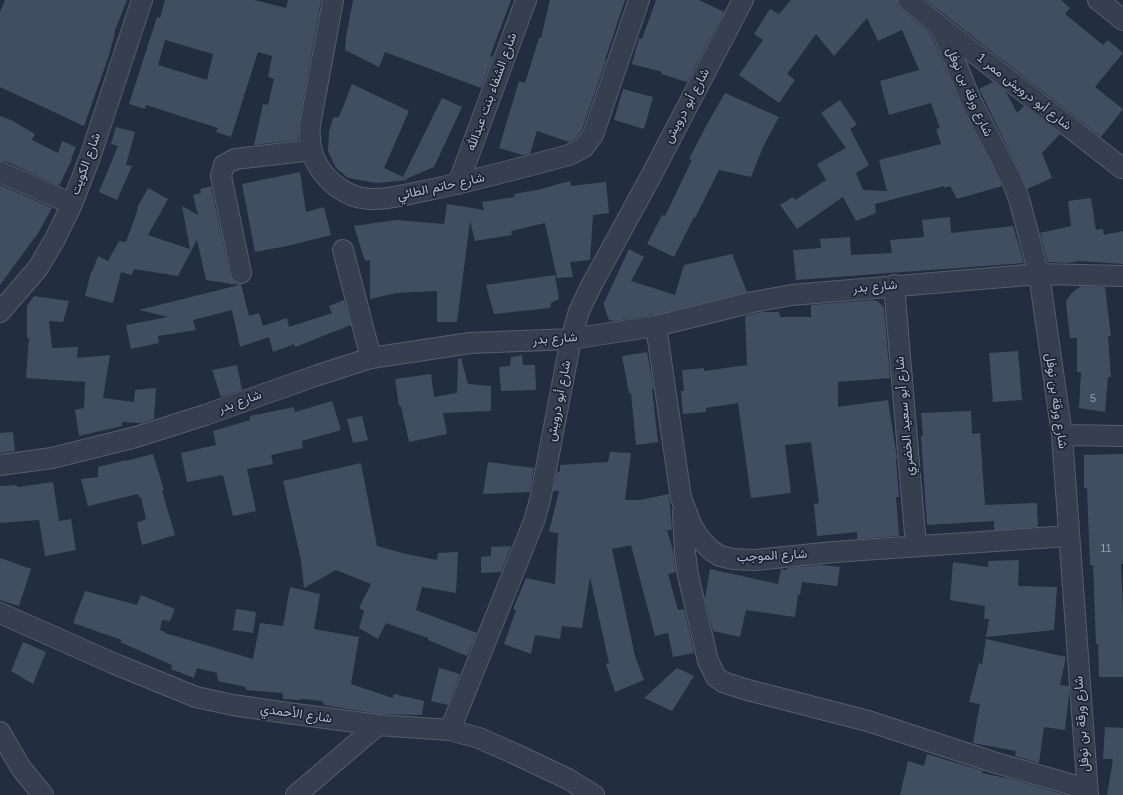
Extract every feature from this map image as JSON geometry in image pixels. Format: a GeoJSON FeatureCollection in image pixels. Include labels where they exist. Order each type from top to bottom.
{"type":"FeatureCollection","features":[{"type":"Feature","properties":{"kind":"street","name":"شارع الكويت"},"geometry":{"type":"LineString","coordinates":[[0,312],[38,268],[47,254],[72,204],[90,157],[142,0]]}},
{"type":"Feature","properties":{"kind":"street","name":"شارع حاتم الطائي"},"geometry":{"type":"LineString","coordinates":[[333,0],[310,125],[309,138],[316,161],[330,180],[348,193],[369,199],[384,199],[458,184],[569,156],[583,148],[596,128],[639,0]]}},
{"type":"Feature","properties":{"kind":"street","name":"شارع الشفاء بنت عبدالله"},"geometry":{"type":"LineString","coordinates":[[458,184],[526,0]]}},
{"type":"Feature","properties":{"kind":"street","name":"شارع أبو درويش"},"geometry":{"type":"LineString","coordinates":[[450,730],[534,521],[540,500],[571,339],[576,321],[591,286],[743,0]]}},
{"type":"Feature","properties":{"kind":"street","name":"شارع أبو درويش ممر 1"},"geometry":{"type":"LineString","coordinates":[[908,0],[940,27],[1122,168]]}},
{"type":"Feature","properties":{"kind":"street"},"geometry":{"type":"LineString","coordinates":[[1098,0],[1123,20]]}},
{"type":"Feature","properties":{"kind":"street","name":"شارع ورقة بن نوفل"},"geometry":{"type":"LineString","coordinates":[[940,27],[971,101],[1013,183],[1019,199],[1039,274],[1062,435],[1087,792]]}},
{"type":"Feature","properties":{"kind":"street"},"geometry":{"type":"LineString","coordinates":[[241,273],[221,176],[224,165],[235,159],[312,150]]}},
{"type":"Feature","properties":{"kind":"street"},"geometry":{"type":"LineString","coordinates":[[0,172],[72,204]]}},
{"type":"Feature","properties":{"kind":"street"},"geometry":{"type":"LineString","coordinates":[[343,250],[371,358]]}},
{"type":"Feature","properties":{"kind":"street","name":"شارع بدر"},"geometry":{"type":"LineString","coordinates":[[0,465],[52,458],[136,437],[371,358],[470,343],[571,339],[656,326],[753,302],[792,295],[1039,274],[1123,276]]}},
{"type":"Feature","properties":{"kind":"street","name":"شارع أبو سعيد الخضري"},"geometry":{"type":"LineString","coordinates":[[894,286],[916,546]]}},
{"type":"Feature","properties":{"kind":"street","name":"شارع الموجب"},"geometry":{"type":"LineString","coordinates":[[656,326],[681,498],[692,526],[700,540],[720,556],[733,559],[755,560],[833,552],[1069,536]]}},
{"type":"Feature","properties":{"kind":"street"},"geometry":{"type":"LineString","coordinates":[[1062,435],[1123,436]]}},
{"type":"Feature","properties":{"kind":"street"},"geometry":{"type":"LineString","coordinates":[[681,498],[684,521],[684,548],[688,576],[708,661],[716,677],[723,682],[744,690],[868,721],[1087,792]]}},
{"type":"Feature","properties":{"kind":"street","name":"شارع الأحمدي"},"geometry":{"type":"LineString","coordinates":[[0,613],[115,664],[196,697],[233,705],[378,725],[450,730],[479,738],[513,753],[568,779],[594,795]]}},
{"type":"Feature","properties":{"kind":"street"},"geometry":{"type":"LineString","coordinates":[[296,795],[378,725]]}},
{"type":"Feature","properties":{"kind":"street"},"geometry":{"type":"LineString","coordinates":[[0,732],[21,768],[43,795]]}},
{"type":"Feature","properties":{"kind":"building"},"geometry":{"type":"Polygon","coordinates":[[[5,0],[127,0],[114,33],[108,58],[84,126],[0,87],[0,12],[5,0]]]}},
{"type":"Feature","properties":{"kind":"building"},"geometry":{"type":"Polygon","coordinates":[[[165,0],[254,0],[286,8],[288,0],[321,0],[299,123],[298,140],[254,145],[263,104],[268,105],[274,79],[268,77],[272,56],[258,52],[231,137],[216,132],[218,128],[146,105],[145,109],[129,104],[157,17],[160,18],[165,0]],[[165,40],[158,65],[207,80],[213,54],[165,40]]]}},
{"type":"Feature","properties":{"kind":"building"},"geometry":{"type":"Polygon","coordinates":[[[353,0],[511,0],[490,56],[493,57],[481,88],[385,52],[379,67],[345,50],[353,0]]]}},
{"type":"Feature","properties":{"kind":"building"},"geometry":{"type":"Polygon","coordinates":[[[550,0],[625,0],[582,130],[575,139],[569,142],[537,131],[530,154],[523,155],[499,148],[519,81],[525,83],[539,38],[541,38],[550,0]]]}},
{"type":"Feature","properties":{"kind":"building"},"geometry":{"type":"Polygon","coordinates":[[[656,0],[699,0],[724,12],[687,82],[661,74],[662,72],[632,64],[639,38],[642,39],[656,0]]]}},
{"type":"Feature","properties":{"kind":"building"},"geometry":{"type":"Polygon","coordinates":[[[791,0],[897,0],[897,4],[901,9],[931,34],[961,106],[1002,186],[957,199],[950,186],[944,188],[944,186],[875,204],[876,213],[856,221],[843,197],[797,229],[780,205],[793,197],[795,200],[826,180],[817,164],[846,148],[821,113],[840,100],[857,125],[850,129],[869,165],[856,173],[863,190],[887,191],[879,160],[941,144],[936,129],[940,128],[931,103],[889,115],[880,81],[919,70],[902,30],[878,41],[867,18],[834,56],[816,34],[787,74],[795,80],[779,103],[739,75],[763,40],[754,34],[770,9],[779,14],[791,0]]]}},
{"type":"Feature","properties":{"kind":"building"},"geometry":{"type":"Polygon","coordinates":[[[926,0],[1061,0],[1070,8],[1065,14],[1103,45],[1108,40],[1123,53],[1095,87],[1123,109],[1101,137],[926,0]]]}},
{"type":"Feature","properties":{"kind":"building"},"geometry":{"type":"Polygon","coordinates":[[[993,82],[1006,92],[1017,113],[1024,106],[1060,134],[1042,153],[1052,178],[1027,189],[979,89],[993,82]]]}},
{"type":"Feature","properties":{"kind":"building"},"geometry":{"type":"Polygon","coordinates":[[[352,84],[409,111],[384,168],[403,177],[442,98],[462,107],[434,167],[406,179],[409,180],[377,183],[348,178],[336,168],[328,151],[329,132],[333,118],[339,117],[352,84]]]}},
{"type":"Feature","properties":{"kind":"building"},"geometry":{"type":"Polygon","coordinates":[[[623,89],[653,97],[644,129],[614,120],[623,89]]]}},
{"type":"Feature","properties":{"kind":"building"},"geometry":{"type":"Polygon","coordinates":[[[725,93],[779,117],[763,147],[751,177],[719,170],[674,257],[647,244],[662,215],[665,216],[692,160],[689,159],[725,93]]]}},
{"type":"Feature","properties":{"kind":"building"},"geometry":{"type":"Polygon","coordinates":[[[0,116],[11,120],[35,134],[32,140],[58,153],[62,141],[76,147],[59,186],[5,161],[0,161],[0,116]]]}},
{"type":"Feature","properties":{"kind":"building"},"geometry":{"type":"Polygon","coordinates":[[[116,127],[135,132],[126,165],[132,166],[117,200],[99,192],[118,146],[111,144],[116,127]]]}},
{"type":"Feature","properties":{"kind":"building"},"geometry":{"type":"Polygon","coordinates":[[[300,172],[306,212],[324,207],[331,235],[255,252],[242,184],[300,172]]]}},
{"type":"Feature","properties":{"kind":"building"},"geometry":{"type":"Polygon","coordinates":[[[570,181],[571,186],[606,182],[609,213],[593,215],[590,260],[570,262],[573,277],[557,278],[545,223],[511,231],[512,235],[475,241],[470,221],[457,322],[437,322],[437,291],[396,293],[370,299],[370,260],[365,261],[354,226],[396,220],[444,224],[447,204],[484,210],[482,202],[515,197],[514,194],[537,190],[570,181]]]}},
{"type":"Feature","properties":{"kind":"building"},"geometry":{"type":"Polygon","coordinates":[[[0,185],[52,208],[36,237],[0,285],[0,185]]]}},
{"type":"Feature","properties":{"kind":"building"},"geometry":{"type":"Polygon","coordinates":[[[211,186],[230,275],[233,281],[237,284],[241,284],[249,316],[259,313],[263,326],[287,318],[289,327],[332,313],[329,306],[344,300],[351,325],[295,347],[294,344],[273,352],[269,337],[240,347],[232,310],[193,320],[196,330],[158,336],[159,343],[131,349],[126,325],[168,317],[139,310],[239,285],[206,280],[197,240],[178,276],[134,269],[132,275],[121,272],[113,303],[85,296],[91,272],[98,256],[108,261],[119,241],[126,242],[138,209],[137,208],[148,188],[168,199],[148,235],[190,249],[182,206],[198,215],[193,195],[201,193],[200,189],[211,186]]]}},
{"type":"Feature","properties":{"kind":"building"},"geometry":{"type":"Polygon","coordinates":[[[1091,198],[1096,230],[1103,229],[1104,235],[1123,231],[1123,264],[1079,261],[1067,263],[1048,262],[1040,233],[1071,226],[1068,201],[1091,198]]]}},
{"type":"Feature","properties":{"kind":"building"},"geometry":{"type":"Polygon","coordinates":[[[950,217],[951,233],[1013,226],[1024,263],[796,280],[793,250],[821,248],[820,239],[850,237],[851,255],[892,253],[890,240],[924,237],[922,220],[950,217]]]}},
{"type":"Feature","properties":{"kind":"building"},"geometry":{"type":"Polygon","coordinates":[[[629,249],[644,257],[631,281],[675,295],[684,265],[732,254],[747,292],[654,315],[614,321],[609,320],[604,303],[629,249]]]}},
{"type":"Feature","properties":{"kind":"building"},"geometry":{"type":"Polygon","coordinates":[[[555,275],[559,299],[551,303],[550,308],[494,314],[486,285],[555,275]]]}},
{"type":"Feature","properties":{"kind":"building"},"geometry":{"type":"Polygon","coordinates":[[[1081,286],[1105,287],[1111,336],[1108,336],[1111,377],[1108,377],[1105,412],[1079,408],[1081,372],[1077,372],[1077,338],[1070,338],[1066,304],[1067,299],[1072,293],[1081,286]]]}},
{"type":"Feature","properties":{"kind":"building"},"geometry":{"type":"Polygon","coordinates":[[[34,296],[69,301],[63,322],[49,321],[52,348],[78,347],[77,358],[110,355],[103,398],[134,402],[135,390],[156,388],[154,419],[142,423],[122,422],[122,426],[79,436],[75,410],[84,408],[85,382],[26,378],[29,338],[27,338],[27,306],[34,296]]]}},
{"type":"Feature","properties":{"kind":"building"},"geometry":{"type":"Polygon","coordinates":[[[872,300],[878,301],[884,308],[890,378],[838,382],[838,407],[888,400],[897,459],[899,497],[896,497],[899,536],[857,539],[857,532],[817,536],[814,504],[819,503],[811,442],[785,445],[791,493],[751,498],[738,403],[706,408],[706,412],[683,414],[681,391],[684,391],[682,370],[704,368],[704,371],[747,365],[745,316],[761,312],[779,312],[780,317],[811,317],[811,305],[872,300]]]}},
{"type":"Feature","properties":{"kind":"building"},"geometry":{"type":"Polygon","coordinates":[[[1018,351],[1022,400],[993,402],[989,353],[1018,351]]]}},
{"type":"Feature","properties":{"kind":"building"},"geometry":{"type":"Polygon","coordinates":[[[647,352],[654,389],[652,389],[658,442],[636,445],[631,393],[629,393],[622,356],[647,352]]]}},
{"type":"Feature","properties":{"kind":"building"},"geometry":{"type":"Polygon","coordinates":[[[522,355],[523,365],[535,365],[536,390],[501,391],[499,367],[510,366],[511,357],[522,355]]]}},
{"type":"Feature","properties":{"kind":"building"},"geometry":{"type":"Polygon","coordinates":[[[461,358],[468,384],[491,386],[491,411],[443,413],[447,434],[409,442],[401,406],[399,406],[395,379],[431,374],[434,397],[457,393],[458,359],[461,358]]]}},
{"type":"Feature","properties":{"kind":"building"},"geometry":{"type":"Polygon","coordinates":[[[237,365],[242,390],[221,397],[212,370],[237,365]]]}},
{"type":"Feature","properties":{"kind":"building"},"geometry":{"type":"Polygon","coordinates":[[[332,401],[341,430],[302,441],[303,448],[271,455],[273,464],[247,469],[256,511],[233,516],[223,475],[187,482],[181,453],[216,445],[213,431],[250,420],[250,416],[294,407],[295,412],[332,401]]]}},
{"type":"Feature","properties":{"kind":"building"},"geometry":{"type":"Polygon","coordinates":[[[971,411],[972,434],[980,433],[985,505],[1037,503],[1038,527],[994,530],[994,521],[927,525],[921,436],[923,436],[921,413],[971,411]]]}},
{"type":"Feature","properties":{"kind":"building"},"geometry":{"type":"Polygon","coordinates":[[[362,416],[368,440],[353,443],[347,419],[362,416]]]}},
{"type":"Feature","properties":{"kind":"building"},"geometry":{"type":"Polygon","coordinates":[[[13,432],[15,451],[0,453],[0,433],[13,432]]]}},
{"type":"Feature","properties":{"kind":"building"},"geometry":{"type":"Polygon","coordinates":[[[610,452],[631,453],[625,500],[640,500],[669,494],[672,530],[667,530],[673,551],[676,572],[668,574],[678,610],[684,609],[694,653],[673,657],[668,633],[655,636],[631,545],[612,549],[635,656],[644,680],[615,692],[606,664],[609,663],[590,577],[582,628],[562,626],[560,639],[535,635],[531,654],[504,644],[516,610],[513,609],[526,578],[555,584],[558,533],[549,532],[559,491],[553,491],[557,471],[560,472],[560,465],[608,462],[610,452]]]}},
{"type":"Feature","properties":{"kind":"building"},"geometry":{"type":"Polygon","coordinates":[[[153,454],[175,535],[142,545],[137,523],[146,519],[141,497],[139,497],[138,494],[88,506],[81,479],[98,477],[98,467],[153,454]]]}},
{"type":"Feature","properties":{"kind":"building"},"geometry":{"type":"Polygon","coordinates":[[[1123,454],[1123,564],[1121,564],[1123,677],[1099,677],[1098,644],[1096,644],[1093,565],[1090,565],[1087,488],[1084,488],[1084,455],[1123,454]]]}},
{"type":"Feature","properties":{"kind":"building"},"geometry":{"type":"Polygon","coordinates":[[[488,462],[534,468],[530,492],[483,494],[488,462]]]}},
{"type":"Feature","properties":{"kind":"building"},"geometry":{"type":"Polygon","coordinates":[[[361,463],[377,546],[406,554],[437,560],[438,553],[458,552],[456,593],[422,587],[416,610],[477,633],[467,656],[428,640],[428,638],[386,623],[378,639],[359,628],[364,611],[359,608],[371,584],[336,570],[304,588],[301,560],[283,481],[361,463]]]}},
{"type":"Feature","properties":{"kind":"building"},"geometry":{"type":"Polygon","coordinates":[[[53,482],[59,521],[71,519],[76,550],[45,556],[39,520],[0,523],[0,486],[17,485],[17,487],[53,482]]]}},
{"type":"Feature","properties":{"kind":"building"},"geometry":{"type":"Polygon","coordinates":[[[511,546],[501,572],[481,573],[481,557],[491,556],[491,547],[511,546]]]}},
{"type":"Feature","properties":{"kind":"building"},"geometry":{"type":"Polygon","coordinates":[[[0,558],[31,569],[19,606],[0,600],[0,558]]]}},
{"type":"Feature","properties":{"kind":"building"},"geometry":{"type":"Polygon","coordinates":[[[1019,560],[1018,586],[1057,587],[1054,630],[986,637],[989,619],[984,619],[985,606],[950,600],[953,562],[988,567],[988,561],[1019,560]]]}},
{"type":"Feature","properties":{"kind":"building"},"geometry":{"type":"Polygon","coordinates":[[[821,565],[840,567],[837,586],[802,582],[800,595],[798,594],[795,617],[746,610],[740,637],[713,631],[705,599],[710,569],[778,584],[781,569],[787,570],[787,568],[821,565]]]}},
{"type":"Feature","properties":{"kind":"building"},"geometry":{"type":"Polygon","coordinates":[[[290,587],[320,594],[314,629],[359,637],[351,684],[393,698],[394,694],[424,701],[422,715],[379,714],[324,705],[323,701],[283,699],[283,693],[246,690],[246,687],[218,681],[217,673],[197,668],[194,678],[171,669],[172,665],[120,642],[122,640],[73,623],[85,591],[137,605],[141,595],[175,609],[170,621],[162,620],[160,630],[165,633],[253,659],[260,623],[283,626],[290,587]]]}},
{"type":"Feature","properties":{"kind":"building"},"geometry":{"type":"Polygon","coordinates":[[[236,609],[256,612],[253,633],[233,630],[236,609]]]}},
{"type":"Feature","properties":{"kind":"building"},"geometry":{"type":"Polygon","coordinates":[[[986,639],[1066,657],[1060,685],[1069,686],[1065,730],[1044,727],[1039,763],[1015,756],[1016,751],[973,743],[980,704],[969,702],[979,663],[982,664],[986,639]]]}},
{"type":"Feature","properties":{"kind":"building"},"geometry":{"type":"Polygon","coordinates":[[[23,642],[46,652],[33,684],[11,671],[23,642]]]}},
{"type":"Feature","properties":{"kind":"building"},"geometry":{"type":"Polygon","coordinates":[[[439,668],[460,674],[448,705],[431,701],[439,668]]]}},
{"type":"Feature","properties":{"kind":"building"},"geometry":{"type":"Polygon","coordinates":[[[677,668],[694,676],[672,711],[644,698],[677,668]]]}},
{"type":"Feature","properties":{"kind":"building"},"geometry":{"type":"Polygon","coordinates":[[[1105,727],[1123,728],[1123,795],[1107,795],[1113,759],[1103,759],[1105,727]]]}},
{"type":"Feature","properties":{"kind":"building"},"geometry":{"type":"Polygon","coordinates":[[[927,754],[983,771],[982,773],[1011,779],[1066,795],[900,795],[908,761],[924,766],[927,754]]]}}]}
